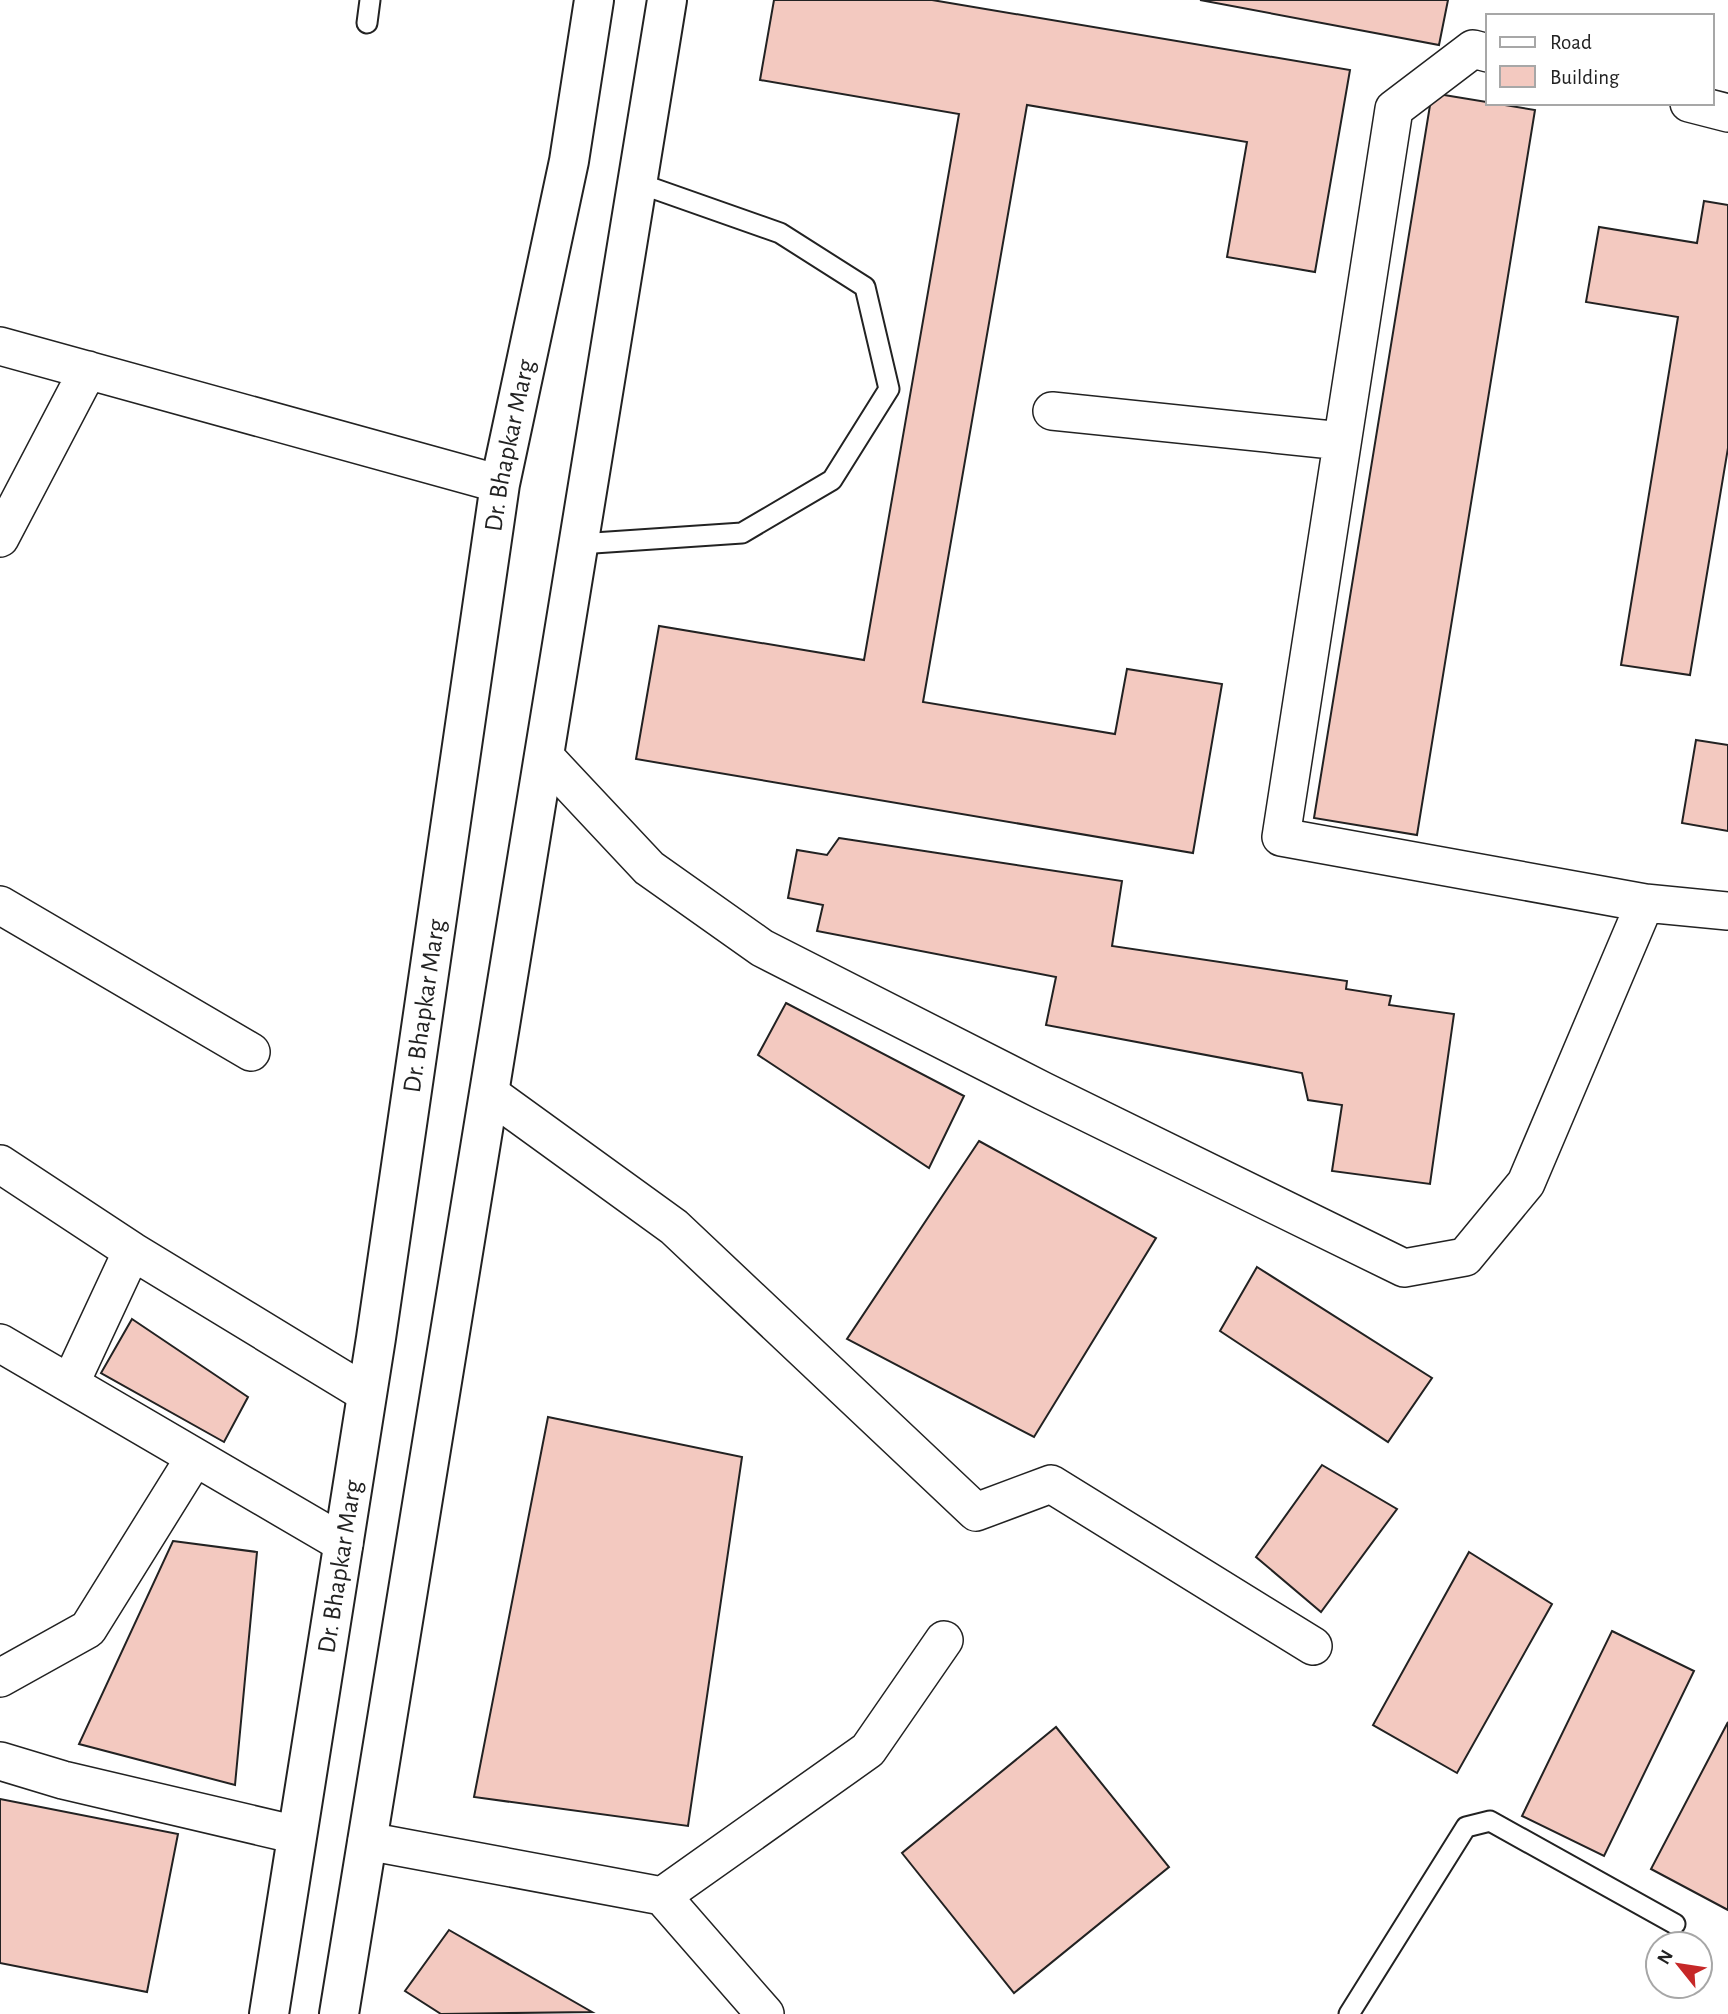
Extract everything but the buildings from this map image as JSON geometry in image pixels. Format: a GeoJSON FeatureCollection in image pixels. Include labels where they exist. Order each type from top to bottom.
{"type":"FeatureCollection","features":[{"type":"Feature","properties":{"kind":"main road","name":"Dr. Bhapkar Marg"},"geometry":{"type":"LineString","coordinates":[[269,2014],[367,1394],[500,484],[569,161],[594,0]]}},
{"type":"Feature","properties":{"kind":"main road"},"geometry":{"type":"LineString","coordinates":[[339,2014],[667,0]]}},
{"type":"Feature","properties":{"kind":"street"},"geometry":{"type":"LineString","coordinates":[[1486,52],[1473,49],[1394,109],[1281,837],[1645,903],[1728,911]]}},
{"type":"Feature","properties":{"kind":"street"},"geometry":{"type":"LineString","coordinates":[[1697,105],[1728,113]]}},
{"type":"Feature","properties":{"kind":"street"},"geometry":{"type":"LineString","coordinates":[[0,346],[500,484]]}},
{"type":"Feature","properties":{"kind":"street"},"geometry":{"type":"LineString","coordinates":[[0,538],[88,370]]}},
{"type":"Feature","properties":{"kind":"street"},"geometry":{"type":"LineString","coordinates":[[1052,411],[1342,441]]}},
{"type":"Feature","properties":{"kind":"street"},"geometry":{"type":"LineString","coordinates":[[544,756],[649,868],[762,948],[977,1058],[1404,1268],[1465,1257],[1527,1183],[1645,903]]}},
{"type":"Feature","properties":{"kind":"street"},"geometry":{"type":"LineString","coordinates":[[0,905],[251,1052]]}},
{"type":"Feature","properties":{"kind":"street"},"geometry":{"type":"LineString","coordinates":[[489,1093],[674,1227],[975,1512],[1051,1484],[1312,1646]]}},
{"type":"Feature","properties":{"kind":"street"},"geometry":{"type":"LineString","coordinates":[[0,1164],[132,1251],[367,1394]]}},
{"type":"Feature","properties":{"kind":"street"},"geometry":{"type":"LineString","coordinates":[[70,1384],[132,1251]]}},
{"type":"Feature","properties":{"kind":"street"},"geometry":{"type":"LineString","coordinates":[[0,1343],[344,1545]]}},
{"type":"Feature","properties":{"kind":"street"},"geometry":{"type":"LineString","coordinates":[[0,1678],[88,1629],[195,1457]]}},
{"type":"Feature","properties":{"kind":"street"},"geometry":{"type":"LineString","coordinates":[[662,1896],[868,1750],[944,1640]]}},
{"type":"Feature","properties":{"kind":"street"},"geometry":{"type":"LineString","coordinates":[[0,1761],[63,1780],[297,1835]]}},
{"type":"Feature","properties":{"kind":"street"},"geometry":{"type":"LineString","coordinates":[[367,1841],[662,1896],[765,2014]]}},
{"type":"Feature","properties":{"kind":"lane"},"geometry":{"type":"LineString","coordinates":[[367,23],[370,0]]}},
{"type":"Feature","properties":{"kind":"lane"},"geometry":{"type":"LineString","coordinates":[[579,544],[742,533],[832,481],[889,389],[865,287],[780,233],[638,183]]}},
{"type":"Feature","properties":{"kind":"lane"},"geometry":{"type":"LineString","coordinates":[[1349,2014],[1466,1827],[1476,1822],[1490,1821],[1675,1924]]}}]}
